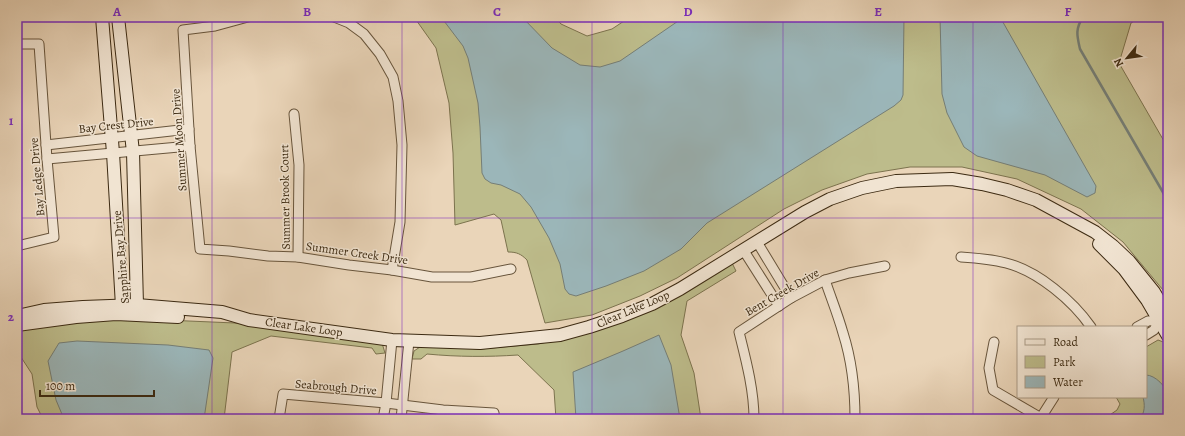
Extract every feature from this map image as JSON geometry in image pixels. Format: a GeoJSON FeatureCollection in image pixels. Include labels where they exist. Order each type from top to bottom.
{"type":"FeatureCollection","features":[{"type":"Feature","properties":{"kind":"street","name":"Sapphire Bay Drive"},"geometry":{"type":"LineString","coordinates":[[102,17],[113,153],[130,308]]}},
{"type":"Feature","properties":{"kind":"street","name":"Sapphire Bay Drive"},"geometry":{"type":"LineString","coordinates":[[118,17],[133,152],[130,308]]}},
{"type":"Feature","properties":{"kind":"street","name":"Summer Moon Drive"},"geometry":{"type":"LineString","coordinates":[[200,249],[190,146],[184,30],[215,26],[248,17]]}},
{"type":"Feature","properties":{"kind":"street"},"geometry":{"type":"LineString","coordinates":[[334,17],[350,23],[364,34],[380,54],[393,77],[398,102],[402,145],[400,222],[392,270]]}},
{"type":"Feature","properties":{"kind":"street","name":"Bay Ledge Drive"},"geometry":{"type":"LineString","coordinates":[[17,44],[39,44],[54,237],[17,246]]}},
{"type":"Feature","properties":{"kind":"street","name":"Summer Brook Court"},"geometry":{"type":"LineString","coordinates":[[294,114],[299,165],[298,257]]}},
{"type":"Feature","properties":{"kind":"street","name":"Bay Crest Drive"},"geometry":{"type":"LineString","coordinates":[[46,145],[189,129]]}},
{"type":"Feature","properties":{"kind":"street"},"geometry":{"type":"LineString","coordinates":[[47,160],[190,146]]}},
{"type":"Feature","properties":{"kind":"street","name":"Clear Lake Loop"},"geometry":{"type":"LineString","coordinates":[[130,308],[222,312],[249,320],[392,340],[480,343],[560,335],[590,328],[652,304],[744,251],[805,212],[830,199],[862,188],[896,181],[952,179],[1007,190],[1036,200],[1095,232],[1129,261],[1154,292],[1165,317],[1168,336]]}},
{"type":"Feature","properties":{"kind":"street"},"geometry":{"type":"LineString","coordinates":[[757,242],[791,298]]}},
{"type":"Feature","properties":{"kind":"street","name":"Summer Creek Drive"},"geometry":{"type":"LineString","coordinates":[[200,249],[268,256],[298,257],[432,277],[471,277],[511,269]]}},
{"type":"Feature","properties":{"kind":"street"},"geometry":{"type":"LineString","coordinates":[[744,251],[779,306]]}},
{"type":"Feature","properties":{"kind":"street"},"geometry":{"type":"LineString","coordinates":[[961,257],[980,258],[1008,264],[1027,272],[1049,285],[1071,302],[1090,326]]}},
{"type":"Feature","properties":{"kind":"street","name":"Bent Creek Drive"},"geometry":{"type":"LineString","coordinates":[[754,419],[754,408],[747,362],[739,332],[791,298],[825,280],[885,266]]}},
{"type":"Feature","properties":{"kind":"street"},"geometry":{"type":"LineString","coordinates":[[825,280],[844,334],[850,361],[855,397],[855,419]]}},
{"type":"Feature","properties":{"kind":"street"},"geometry":{"type":"LineString","coordinates":[[17,316],[44,310],[83,307],[130,308]]}},
{"type":"Feature","properties":{"kind":"street"},"geometry":{"type":"LineString","coordinates":[[17,325],[130,308]]}},
{"type":"Feature","properties":{"kind":"street"},"geometry":{"type":"LineString","coordinates":[[1139,326],[1148,320],[1165,317]]}},
{"type":"Feature","properties":{"kind":"street"},"geometry":{"type":"LineString","coordinates":[[1147,334],[1154,330],[1165,317]]}},
{"type":"Feature","properties":{"kind":"street","name":"Seabrough Drive"},"geometry":{"type":"LineString","coordinates":[[383,419],[392,340]]}},
{"type":"Feature","properties":{"kind":"street"},"geometry":{"type":"LineString","coordinates":[[401,419],[409,341]]}},
{"type":"Feature","properties":{"kind":"street"},"geometry":{"type":"LineString","coordinates":[[994,342],[989,368],[992,390],[1041,418],[1053,398]]}},
{"type":"Feature","properties":{"kind":"street","name":"Seabrough Drive"},"geometry":{"type":"LineString","coordinates":[[279,419],[283,394],[386,403],[494,416]]}},
{"type":"Feature","properties":{"kind":"green space"},"geometry":{"type":"Polygon","coordinates":[[[414,17],[555,17],[561,24],[587,36],[612,29],[630,17],[1141,17],[1131,23],[1119,63],[1168,148],[1168,299],[1163,290],[1123,242],[1081,209],[1017,179],[962,167],[910,167],[867,174],[822,190],[784,209],[677,278],[640,296],[592,315],[545,323],[527,260],[519,254],[508,252],[501,220],[494,214],[455,225],[453,153],[449,103],[436,48],[414,17]]]}},
{"type":"Feature","properties":{"kind":"green space"},"geometry":{"type":"Polygon","coordinates":[[[732,263],[736,271],[687,301],[681,335],[694,373],[701,419],[556,419],[554,390],[518,355],[450,356],[427,354],[421,359],[412,359],[414,351],[423,345],[480,349],[538,344],[587,333],[732,263]]]}},
{"type":"Feature","properties":{"kind":"green space"},"geometry":{"type":"Polygon","coordinates":[[[119,318],[235,323],[375,339],[382,343],[385,353],[376,354],[372,348],[271,336],[232,352],[224,419],[43,419],[37,407],[32,374],[17,351],[17,329],[119,318]]]}},
{"type":"Feature","properties":{"kind":"green space"},"geometry":{"type":"Polygon","coordinates":[[[1158,340],[1166,343],[1168,347],[1168,419],[1104,419],[1117,410],[1120,404],[1117,398],[1147,398],[1147,346],[1158,340]]]}},
{"type":"Feature","properties":{"kind":"water"},"geometry":{"type":"Polygon","coordinates":[[[441,17],[522,17],[552,48],[580,65],[600,67],[620,61],[684,17],[904,17],[903,95],[901,100],[894,106],[707,223],[681,249],[644,271],[576,296],[569,294],[565,289],[560,264],[549,238],[531,207],[520,194],[501,185],[491,183],[485,179],[482,173],[478,103],[468,58],[463,46],[441,17]]]}},
{"type":"Feature","properties":{"kind":"water"},"geometry":{"type":"Polygon","coordinates":[[[940,17],[1000,17],[1096,186],[1095,193],[1087,197],[1045,175],[977,156],[964,147],[947,113],[942,94],[940,17]]]}},
{"type":"Feature","properties":{"kind":"water"},"geometry":{"type":"Polygon","coordinates":[[[659,335],[671,365],[680,419],[576,419],[573,372],[659,335]]]}},
{"type":"Feature","properties":{"kind":"water"},"geometry":{"type":"Polygon","coordinates":[[[77,341],[168,345],[209,350],[213,358],[204,419],[64,419],[56,400],[48,361],[59,343],[77,341]]]}},
{"type":"Feature","properties":{"kind":"water"},"geometry":{"type":"Polygon","coordinates":[[[1147,375],[1157,379],[1163,385],[1167,393],[1168,419],[1140,419],[1143,414],[1143,398],[1147,398],[1147,375]]]}},
{"type":"Feature","properties":{"kind":"waterway"},"geometry":{"type":"LineString","coordinates":[[1083,17],[1077,33],[1080,49],[1168,201]]}}]}
